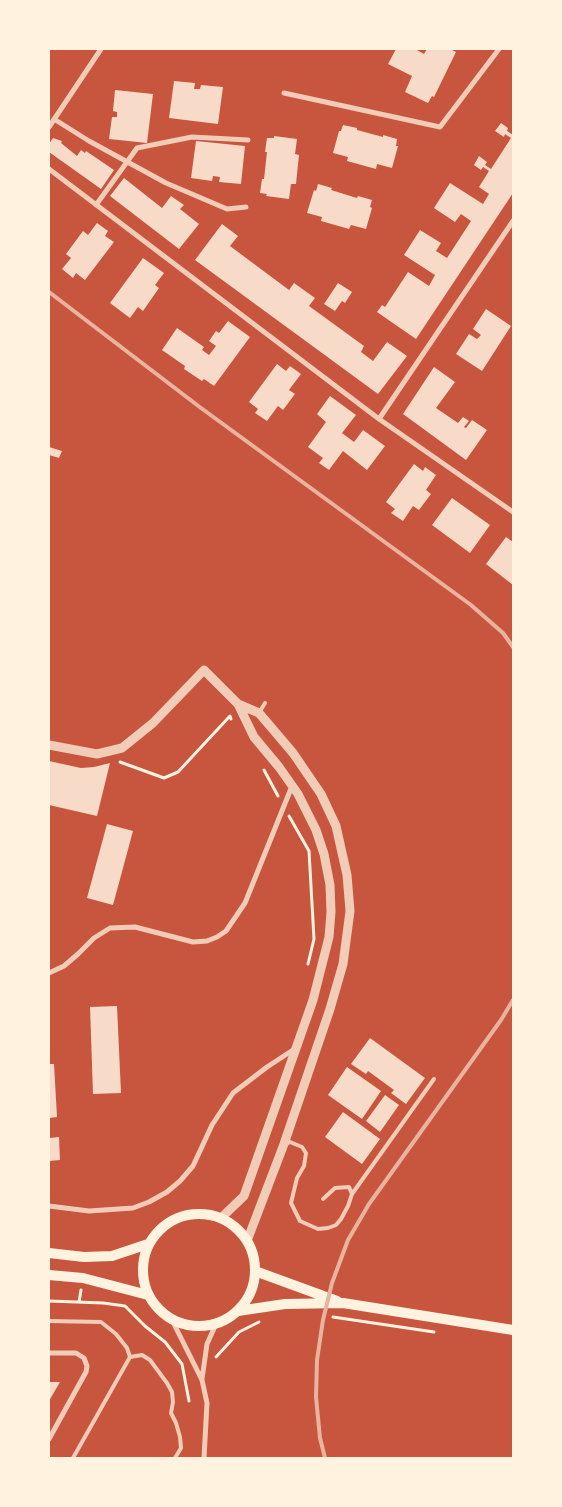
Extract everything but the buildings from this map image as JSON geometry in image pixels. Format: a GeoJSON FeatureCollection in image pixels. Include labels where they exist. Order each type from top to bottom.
{"type":"FeatureCollection","features":[{"type":"Feature","properties":{"kind":"main road"},"geometry":{"type":"LineString","coordinates":[[188,1214],[205,1214],[221,1218],[232,1224],[247,1241],[253,1255],[255,1271],[253,1286],[247,1299],[238,1311],[228,1319],[201,1327],[186,1325],[172,1320],[158,1309],[148,1295],[144,1286],[142,1270],[148,1244],[158,1230],[172,1220],[188,1214]]}},
{"type":"Feature","properties":{"kind":"main road"},"geometry":{"type":"LineString","coordinates":[[49,1253],[112,1256],[148,1244]]}},
{"type":"Feature","properties":{"kind":"main road"},"geometry":{"type":"LineString","coordinates":[[255,1271],[343,1304]]}},
{"type":"Feature","properties":{"kind":"main road"},"geometry":{"type":"LineString","coordinates":[[49,1275],[83,1278],[148,1295]]}},
{"type":"Feature","properties":{"kind":"main road"},"geometry":{"type":"LineString","coordinates":[[238,1311],[285,1304],[343,1304],[513,1330]]}},
{"type":"Feature","properties":{"kind":"street"},"geometry":{"type":"LineString","coordinates":[[49,127],[101,49]]}},
{"type":"Feature","properties":{"kind":"street"},"geometry":{"type":"LineString","coordinates":[[284,93],[440,127],[499,49]]}},
{"type":"Feature","properties":{"kind":"street"},"geometry":{"type":"LineString","coordinates":[[54,119],[89,141],[166,183],[228,209],[246,207]]}},
{"type":"Feature","properties":{"kind":"street"},"geometry":{"type":"LineString","coordinates":[[96,205],[137,148],[192,137],[248,140]]}},
{"type":"Feature","properties":{"kind":"street"},"geometry":{"type":"LineString","coordinates":[[49,169],[379,419],[513,512]]}},
{"type":"Feature","properties":{"kind":"street"},"geometry":{"type":"LineString","coordinates":[[379,419],[513,221]]}},
{"type":"Feature","properties":{"kind":"street"},"geometry":{"type":"LineString","coordinates":[[49,745],[97,754],[122,748],[153,724],[204,670],[238,704],[254,737],[298,794],[316,830],[324,854],[331,894],[329,937],[313,1000],[244,1196],[221,1218]]}},
{"type":"Feature","properties":{"kind":"street"},"geometry":{"type":"LineString","coordinates":[[238,704],[259,713],[293,753],[320,794],[336,826],[348,875],[350,911],[343,964],[330,1009],[284,1144],[247,1241]]}},
{"type":"Feature","properties":{"kind":"street"},"geometry":{"type":"LineString","coordinates":[[49,973],[64,966],[94,938],[110,928],[135,928],[193,942],[207,941],[226,931],[245,903],[292,786]]}},
{"type":"Feature","properties":{"kind":"street"},"geometry":{"type":"LineString","coordinates":[[49,1206],[90,1211],[132,1208],[149,1202],[167,1192],[193,1166],[212,1125],[233,1093],[282,1056],[296,1048]]}},
{"type":"Feature","properties":{"kind":"street"},"geometry":{"type":"LineString","coordinates":[[172,1320],[202,1380],[207,1403],[204,1458]]}},
{"type":"Feature","properties":{"kind":"street"},"geometry":{"type":"LineString","coordinates":[[202,1380],[207,1344],[216,1324]]}},
{"type":"Feature","properties":{"kind":"street"},"geometry":{"type":"LineString","coordinates":[[49,1353],[76,1353],[84,1358],[87,1366],[86,1372],[49,1440]]}},
{"type":"Feature","properties":{"kind":"lane"},"geometry":{"type":"LineString","coordinates":[[259,713],[265,703]]}},
{"type":"Feature","properties":{"kind":"lane"},"geometry":{"type":"LineString","coordinates":[[284,1144],[290,1142],[302,1148],[306,1154],[304,1166],[296,1178],[291,1203],[300,1220],[318,1228],[328,1228],[336,1225],[341,1219],[352,1194],[434,1079]]}},
{"type":"Feature","properties":{"kind":"lane"},"geometry":{"type":"LineString","coordinates":[[323,1199],[335,1188],[349,1187],[352,1194]]}},
{"type":"Feature","properties":{"kind":"lane"},"geometry":{"type":"LineString","coordinates":[[49,1321],[101,1322],[116,1334],[127,1348],[130,1357],[73,1458]]}},
{"type":"Feature","properties":{"kind":"lane"},"geometry":{"type":"LineString","coordinates":[[130,1357],[142,1355],[150,1360],[172,1392],[171,1413],[176,1423],[181,1448],[176,1458]]}},
{"type":"Feature","properties":{"kind":"path"},"geometry":{"type":"LineString","coordinates":[[113,759],[164,778],[178,772],[230,716],[235,724]]}},
{"type":"Feature","properties":{"kind":"path"},"geometry":{"type":"LineString","coordinates":[[261,764],[309,851],[314,939],[307,967]]}},
{"type":"Feature","properties":{"kind":"path"},"geometry":{"type":"LineString","coordinates":[[49,1301],[103,1303],[125,1306],[165,1342],[182,1364],[189,1401]]}},
{"type":"Feature","properties":{"kind":"path"},"geometry":{"type":"LineString","coordinates":[[328,1317],[441,1333]]}},
{"type":"Feature","properties":{"kind":"path"},"geometry":{"type":"LineString","coordinates":[[205,1355],[214,1359],[239,1332],[261,1321]]}},
{"type":"Feature","properties":{"kind":"path"},"geometry":{"type":"LineString","coordinates":[[182,1364],[192,1359]]}},
{"type":"Feature","properties":{"kind":"railway"},"geometry":{"type":"LineString","coordinates":[[49,292],[201,408],[471,605],[503,633],[513,647]]}},
{"type":"Feature","properties":{"kind":"railway"},"geometry":{"type":"LineString","coordinates":[[325,1458],[320,1438],[316,1397],[317,1360],[323,1320],[332,1283],[348,1240],[369,1204],[501,1020],[513,1000]]}}]}
